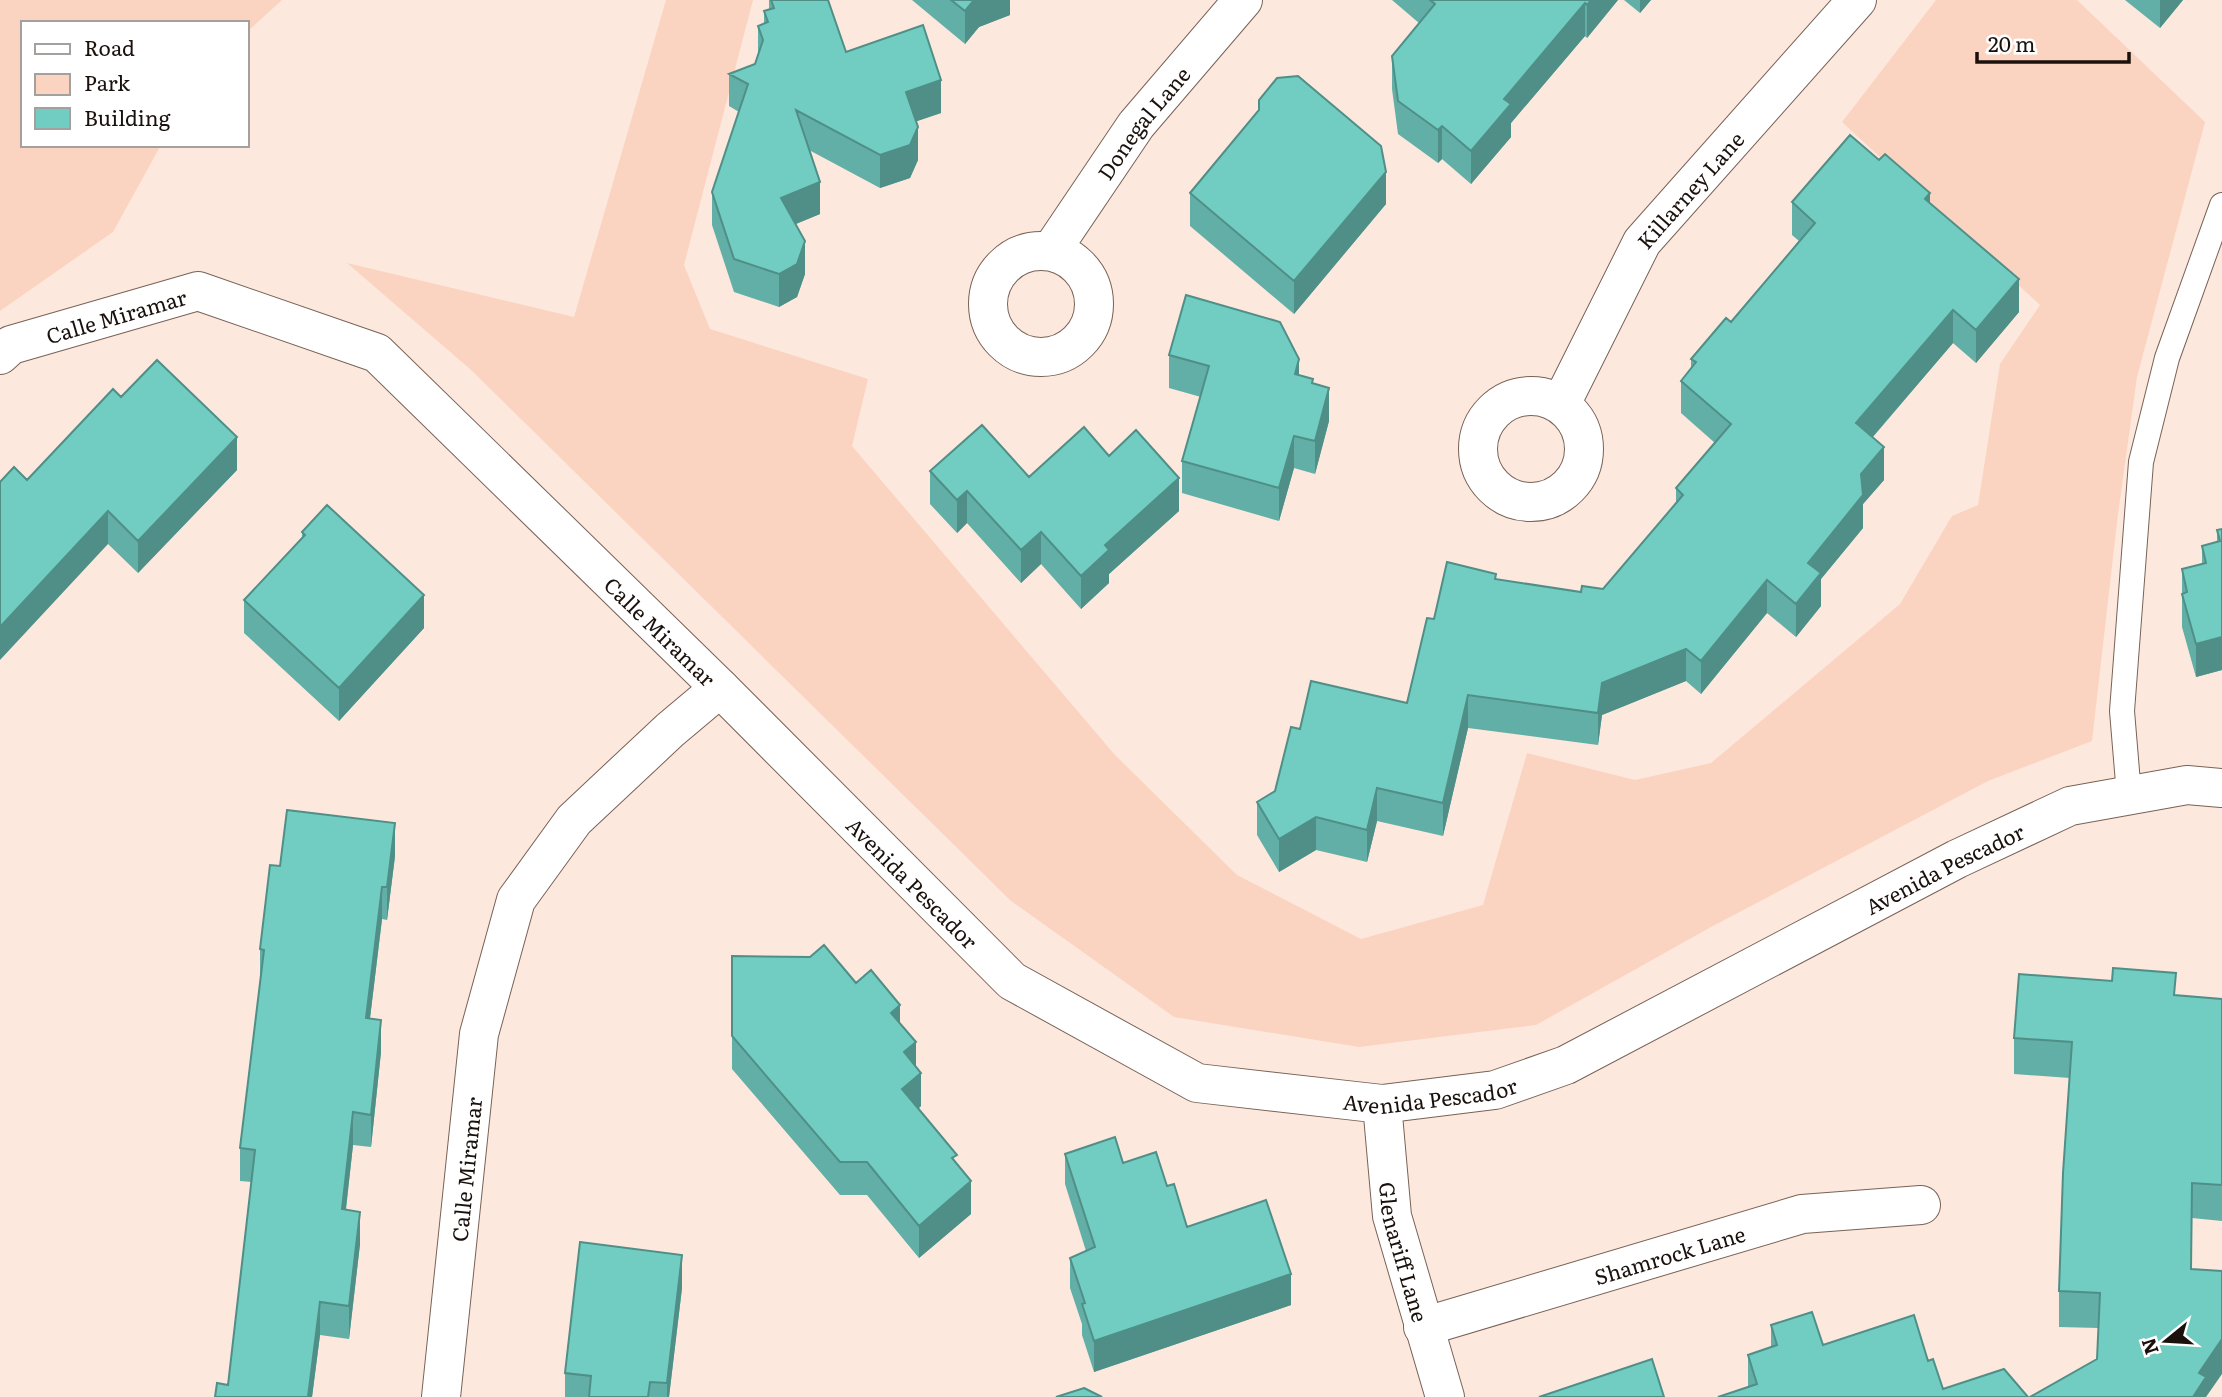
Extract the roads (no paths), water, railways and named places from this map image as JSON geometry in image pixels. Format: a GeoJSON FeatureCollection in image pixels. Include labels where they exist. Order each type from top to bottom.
{"type":"FeatureCollection","features":[{"type":"Feature","properties":{"kind":"street","name":"Donegal Lane"},"geometry":{"type":"LineString","coordinates":[[1051,251],[1136,125],[1242,0]]}},
{"type":"Feature","properties":{"kind":"street","name":"Killarney Lane"},"geometry":{"type":"LineString","coordinates":[[1560,404],[1642,242],[1857,0]]}},
{"type":"Feature","properties":{"kind":"street","name":"Calle Miramar"},"geometry":{"type":"LineString","coordinates":[[0,355],[11,345],[198,291],[377,353],[720,688],[670,730],[575,820],[516,900],[479,1034],[441,1397]]}},
{"type":"Feature","properties":{"kind":"street","name":"Avenida Pescador"},"geometry":{"type":"LineString","coordinates":[[720,688],[1012,981],[1197,1083],[1382,1104],[1495,1090],[1566,1065],[1957,859],[2070,806],[2187,785],[2222,788]]}},
{"type":"Feature","properties":{"kind":"street","name":"Glenariff Lane"},"geometry":{"type":"LineString","coordinates":[[1382,1104],[1392,1216],[1445,1397]]}},
{"type":"Feature","properties":{"kind":"street","name":"Shamrock Lane"},"geometry":{"type":"LineString","coordinates":[[1423,1326],[1802,1214],[1921,1205]]}},
{"type":"Feature","properties":{"kind":"lane"},"geometry":{"type":"LineString","coordinates":[[2129,795],[2122,711],[2141,462],[2167,358],[2222,205]]}}]}
